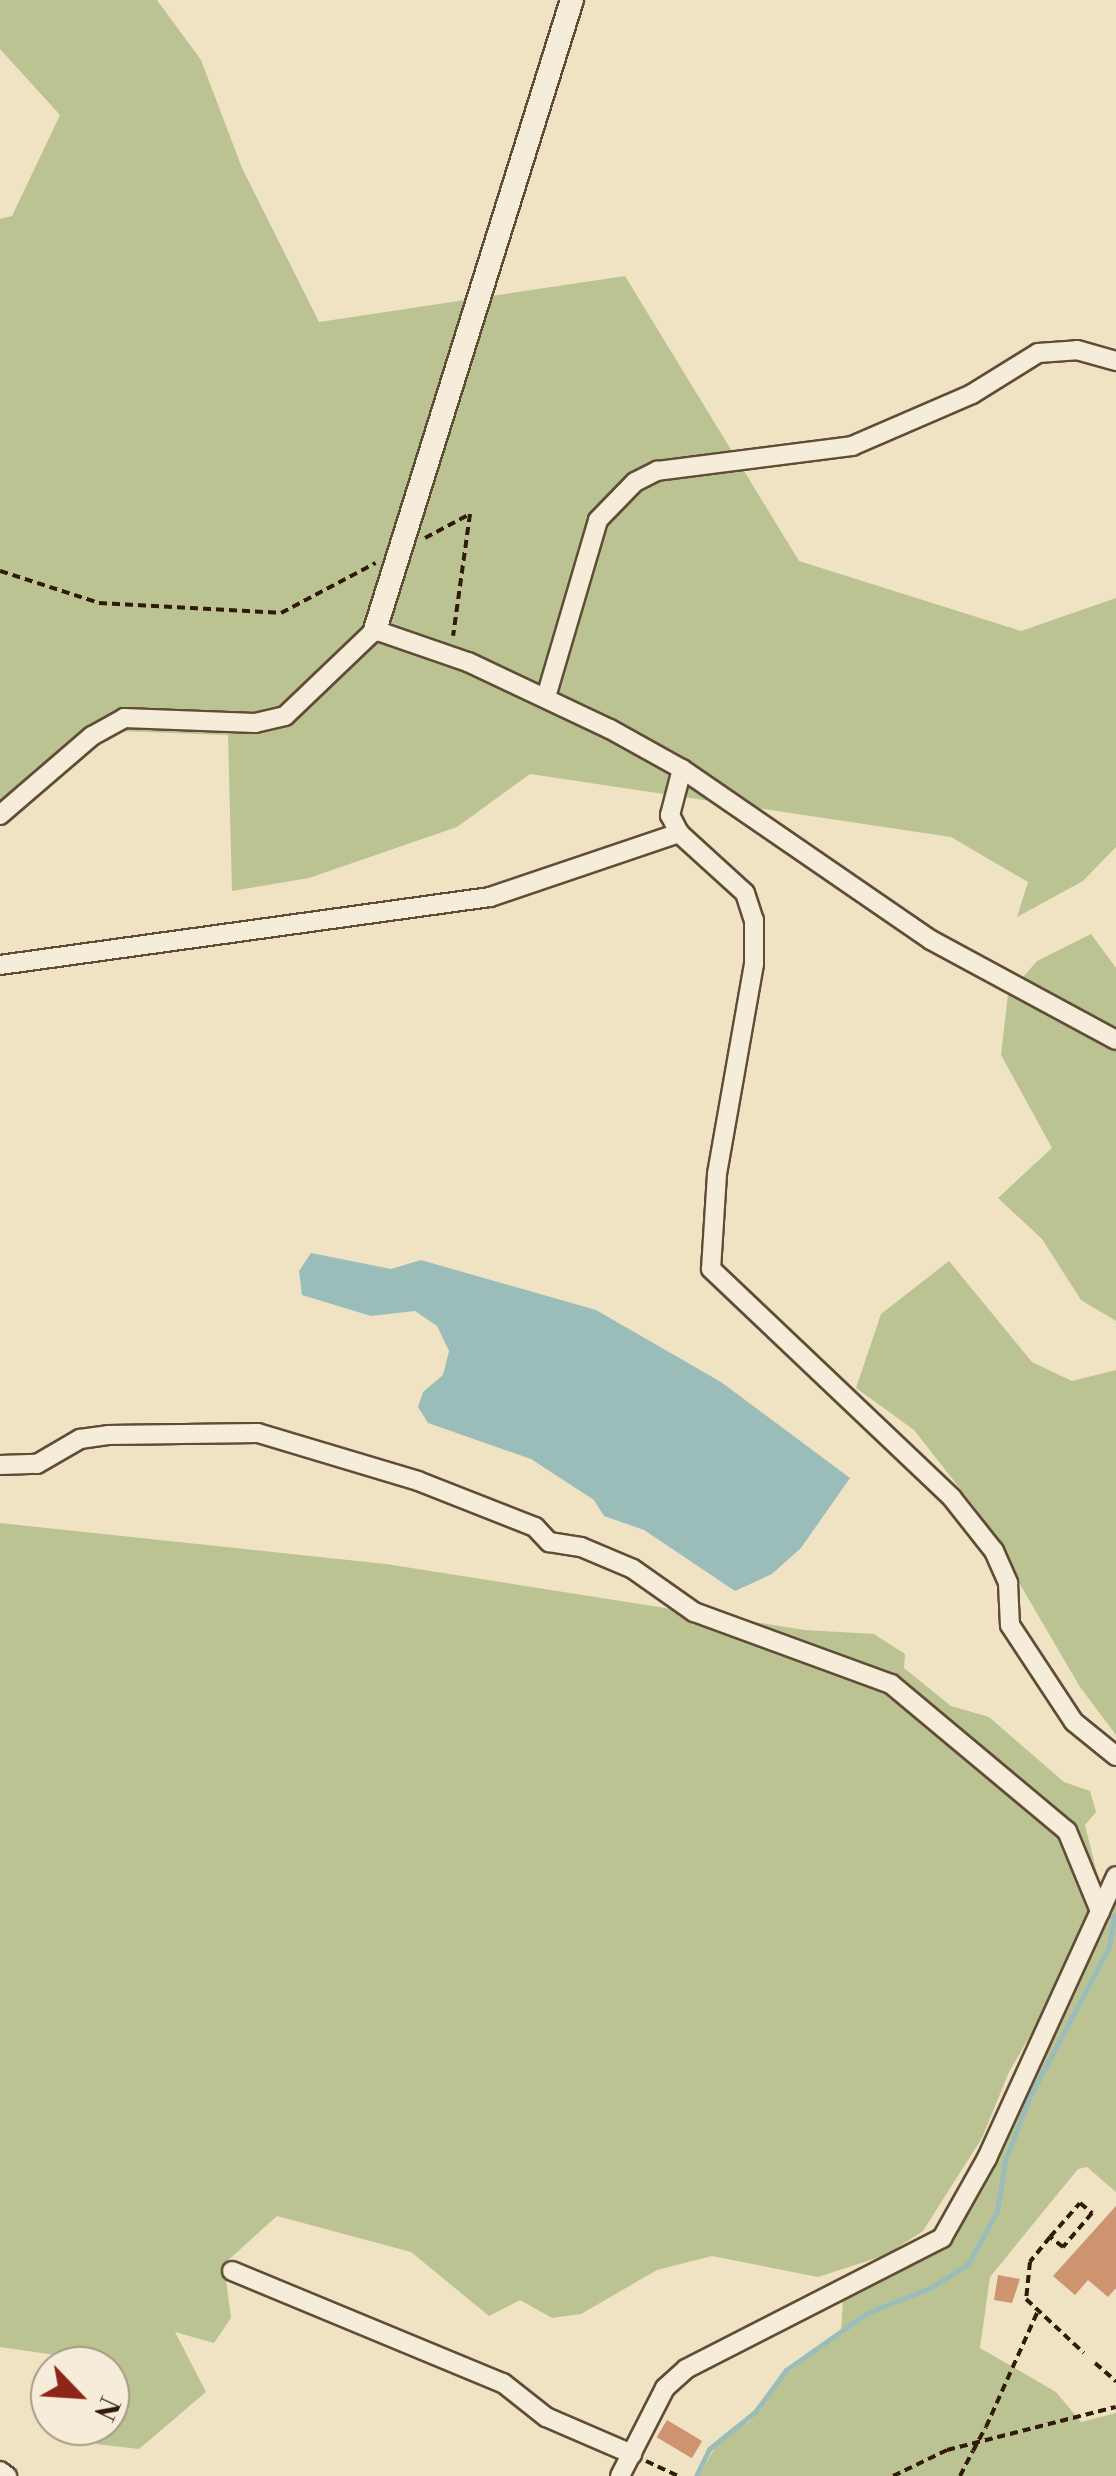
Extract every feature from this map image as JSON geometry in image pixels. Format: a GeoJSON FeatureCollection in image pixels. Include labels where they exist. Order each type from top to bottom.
{"type":"FeatureCollection","features":[{"type":"Feature","properties":{"kind":"street"},"geometry":{"type":"LineString","coordinates":[[0,815],[92,736],[124,718],[255,724],[285,716],[375,630],[572,0]]}},
{"type":"Feature","properties":{"kind":"street"},"geometry":{"type":"LineString","coordinates":[[546,697],[598,520],[635,482],[657,471],[852,446],[972,394],[1038,353],[1077,350],[1116,361]]}},
{"type":"Feature","properties":{"kind":"street"},"geometry":{"type":"LineString","coordinates":[[375,630],[450,656],[546,697],[682,768],[932,940],[1116,1040]]}},
{"type":"Feature","properties":{"kind":"street"},"geometry":{"type":"LineString","coordinates":[[682,768],[670,815],[680,833],[745,893],[754,920],[754,964],[717,1174],[712,1269],[952,1498],[994,1551],[1008,1583],[1010,1626],[1074,1722],[1116,1756]]}},
{"type":"Feature","properties":{"kind":"street"},"geometry":{"type":"LineString","coordinates":[[0,965],[490,897],[680,833]]}},
{"type":"Feature","properties":{"kind":"street"},"geometry":{"type":"LineString","coordinates":[[0,1465],[37,1464],[80,1439],[108,1435],[258,1433],[418,1480],[535,1527],[548,1542],[582,1547],[633,1569],[694,1612],[891,1684],[1067,1831],[1100,1911]]}},
{"type":"Feature","properties":{"kind":"street"},"geometry":{"type":"LineString","coordinates":[[620,2476],[666,2388],[686,2369],[942,2238],[987,2158],[1116,1876]]}},
{"type":"Feature","properties":{"kind":"street"},"geometry":{"type":"LineString","coordinates":[[232,2271],[503,2383],[546,2416],[632,2454]]}},
{"type":"Feature","properties":{"kind":"street"},"geometry":{"type":"LineString","coordinates":[[0,2472],[7,2476]]}},
{"type":"Feature","properties":{"kind":"path"},"geometry":{"type":"LineString","coordinates":[[418,541],[470,514],[450,656]]}},
{"type":"Feature","properties":{"kind":"path"},"geometry":{"type":"LineString","coordinates":[[0,571],[99,603],[281,614],[384,559]]}},
{"type":"Feature","properties":{"kind":"path"},"geometry":{"type":"LineString","coordinates":[[1050,2237],[1062,2248],[1092,2213],[1080,2203],[1050,2237],[1030,2262],[1026,2299],[1084,2353]]}},
{"type":"Feature","properties":{"kind":"path"},"geometry":{"type":"LineString","coordinates":[[1065,2220],[1077,2231]]}},
{"type":"Feature","properties":{"kind":"path"},"geometry":{"type":"LineString","coordinates":[[960,2476],[1037,2313]]}},
{"type":"Feature","properties":{"kind":"path"},"geometry":{"type":"LineString","coordinates":[[1094,2363],[1116,2381]]}},
{"type":"Feature","properties":{"kind":"path"},"geometry":{"type":"LineString","coordinates":[[893,2476],[947,2450],[1116,2406]]}},
{"type":"Feature","properties":{"kind":"path"},"geometry":{"type":"LineString","coordinates":[[632,2454],[678,2476]]}},
{"type":"Feature","properties":{"kind":"green space"},"geometry":{"type":"Polygon","coordinates":[[[0,0],[157,0],[201,60],[242,168],[319,322],[625,276],[799,561],[1021,631],[1116,598],[1116,847],[1083,881],[1017,917],[1028,882],[951,837],[530,774],[457,827],[309,878],[232,891],[228,735],[118,731],[0,808],[0,219],[12,216],[60,115],[0,49],[0,0]]]}},
{"type":"Feature","properties":{"kind":"green space"},"geometry":{"type":"Polygon","coordinates":[[[1091,934],[1116,968],[1116,1321],[1081,1300],[1042,1239],[998,1198],[1052,1148],[1001,1055],[1008,994],[1037,961],[1091,934]]]}},
{"type":"Feature","properties":{"kind":"green space"},"geometry":{"type":"Polygon","coordinates":[[[949,1261],[1032,1362],[1072,1381],[1116,1370],[1116,1735],[1080,1687],[976,1509],[914,1430],[856,1388],[881,1314],[949,1261]]]}},
{"type":"Feature","properties":{"kind":"green space"},"geometry":{"type":"Polygon","coordinates":[[[0,1523],[386,1564],[805,1630],[874,1634],[905,1654],[904,1668],[951,1706],[989,1717],[1064,1782],[1090,1791],[1096,1812],[1085,1825],[1101,1890],[1077,1955],[1009,2072],[982,2138],[923,2231],[886,2255],[818,2277],[712,2256],[657,2270],[581,2314],[552,2318],[520,2300],[489,2316],[411,2252],[277,2216],[224,2264],[231,2318],[214,2343],[175,2332],[206,2392],[139,2449],[113,2446],[130,2446],[130,2346],[30,2346],[30,2351],[0,2347],[0,1523]]]}},
{"type":"Feature","properties":{"kind":"green space"},"geometry":{"type":"Polygon","coordinates":[[[1116,1896],[1116,2192],[1087,2167],[1078,2169],[990,2277],[980,2348],[1056,2392],[1081,2422],[1116,2413],[1116,2476],[699,2476],[718,2442],[750,2421],[785,2375],[841,2333],[843,2298],[930,2257],[961,2225],[1116,1896]]]}},
{"type":"Feature","properties":{"kind":"water"},"geometry":{"type":"Polygon","coordinates":[[[311,1253],[391,1269],[421,1260],[596,1310],[721,1382],[850,1478],[801,1548],[772,1574],[735,1591],[644,1530],[604,1516],[594,1500],[531,1459],[428,1423],[418,1407],[423,1392],[443,1375],[449,1351],[437,1326],[415,1311],[371,1316],[302,1295],[299,1271],[311,1253]]]}},
{"type":"Feature","properties":{"kind":"building"},"geometry":{"type":"Polygon","coordinates":[[[1116,2206],[1116,2288],[1108,2297],[1088,2280],[1075,2295],[1053,2276],[1116,2206]]]}},
{"type":"Feature","properties":{"kind":"building"},"geometry":{"type":"Polygon","coordinates":[[[998,2275],[1020,2279],[1012,2303],[994,2300],[998,2275]]]}},
{"type":"Feature","properties":{"kind":"building"},"geometry":{"type":"Polygon","coordinates":[[[667,2420],[702,2441],[692,2458],[657,2437],[667,2420]]]}},
{"type":"Feature","properties":{"kind":"waterway"},"geometry":{"type":"LineString","coordinates":[[696,2476],[709,2449],[755,2412],[786,2370],[867,2313],[932,2287],[968,2264],[997,2212],[1005,2161],[1029,2098],[1109,1947],[1114,1915]]}}]}
